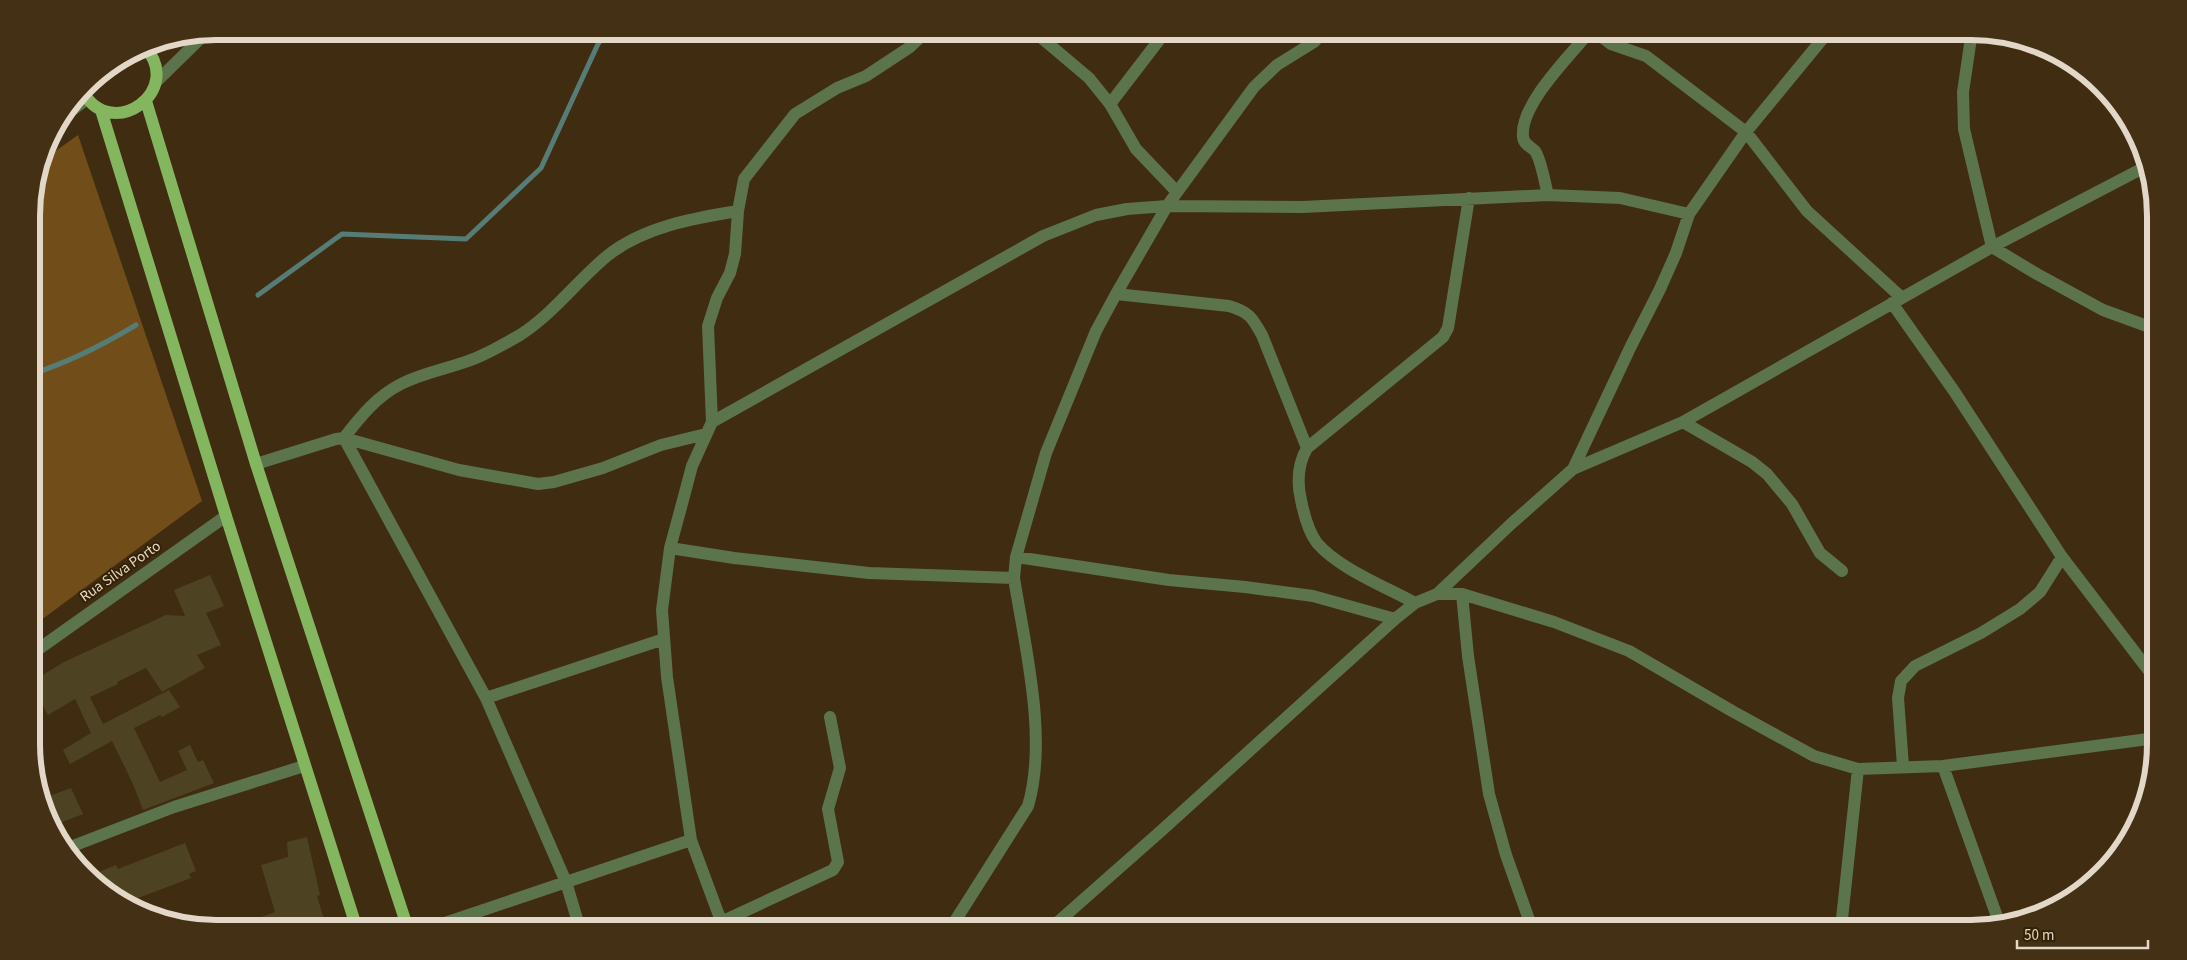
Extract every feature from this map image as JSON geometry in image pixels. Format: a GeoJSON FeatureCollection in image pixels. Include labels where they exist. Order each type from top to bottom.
{"type":"FeatureCollection","features":[{"type":"Feature","properties":{"kind":"main road"},"geometry":{"type":"LineString","coordinates":[[87,97],[101,110],[117,114],[133,110],[146,101],[156,82],[156,70],[153,58],[149,53]]}},
{"type":"Feature","properties":{"kind":"main road"},"geometry":{"type":"LineString","coordinates":[[146,101],[256,464],[405,920]]}},
{"type":"Feature","properties":{"kind":"main road"},"geometry":{"type":"LineString","coordinates":[[101,110],[304,766],[354,920]]}},
{"type":"Feature","properties":{"kind":"street"},"geometry":{"type":"LineString","coordinates":[[721,920],[691,840],[668,677],[662,610],[670,548],[692,466],[712,422],[708,326],[717,298],[730,274],[735,254],[738,211],[744,179],[795,114],[837,88],[866,76],[917,40]]}},
{"type":"Feature","properties":{"kind":"street"},"geometry":{"type":"LineString","coordinates":[[1044,40],[1089,78],[1110,104],[1136,149],[1178,192]]}},
{"type":"Feature","properties":{"kind":"street"},"geometry":{"type":"LineString","coordinates":[[1110,104],[1159,40]]}},
{"type":"Feature","properties":{"kind":"street"},"geometry":{"type":"LineString","coordinates":[[956,920],[1028,806],[1034,786],[1036,724],[1014,578],[1016,557],[1046,452],[1096,331],[1167,206],[1254,87],[1277,65],[1316,40]]}},
{"type":"Feature","properties":{"kind":"street"},"geometry":{"type":"LineString","coordinates":[[1548,195],[1535,151],[1525,143],[1523,136],[1524,126],[1530,106],[1547,82],[1582,40]]}},
{"type":"Feature","properties":{"kind":"street"},"geometry":{"type":"LineString","coordinates":[[1606,40],[1611,44],[1646,56],[1746,132],[1806,211],[1897,300],[2062,556],[2147,668]]}},
{"type":"Feature","properties":{"kind":"street"},"geometry":{"type":"LineString","coordinates":[[1573,469],[1660,289],[1676,253],[1689,214],[1746,132],[1822,40]]}},
{"type":"Feature","properties":{"kind":"street"},"geometry":{"type":"LineString","coordinates":[[1971,40],[1963,92],[1964,129],[1992,247],[2103,310],[2147,326]]}},
{"type":"Feature","properties":{"kind":"street"},"geometry":{"type":"LineString","coordinates":[[156,82],[198,41]]}},
{"type":"Feature","properties":{"kind":"street"},"geometry":{"type":"LineString","coordinates":[[1060,920],[1395,619],[1415,603],[1437,594],[1573,469],[1683,422],[1992,247],[2141,169]]}},
{"type":"Feature","properties":{"kind":"street"},"geometry":{"type":"LineString","coordinates":[[712,422],[1042,236],[1096,214],[1167,206],[1303,207],[1548,195],[1620,198],[1689,214]]}},
{"type":"Feature","properties":{"kind":"street"},"geometry":{"type":"LineString","coordinates":[[1415,603],[1337,561],[1317,542],[1305,520],[1298,487],[1302,458],[1307,448],[1443,337],[1448,328],[1469,198]]}},
{"type":"Feature","properties":{"kind":"street"},"geometry":{"type":"LineString","coordinates":[[344,438],[361,416],[381,397],[401,384],[476,358],[522,334],[609,254],[652,231],[703,216],[738,211]]}},
{"type":"Feature","properties":{"kind":"street"},"geometry":{"type":"LineString","coordinates":[[1116,294],[1229,306],[1245,310],[1253,319],[1262,335],[1307,448]]}},
{"type":"Feature","properties":{"kind":"street"},"geometry":{"type":"LineString","coordinates":[[1683,422],[1752,462],[1767,474],[1792,504],[1820,553],[1842,571]]}},
{"type":"Feature","properties":{"kind":"street"},"geometry":{"type":"LineString","coordinates":[[256,464],[344,438],[459,470],[538,484],[554,482],[603,468],[661,445],[706,434]]}},
{"type":"Feature","properties":{"kind":"street"},"geometry":{"type":"LineString","coordinates":[[344,438],[486,698],[566,882],[577,920]]}},
{"type":"Feature","properties":{"kind":"street","name":"Rua Silva Porto"},"geometry":{"type":"LineString","coordinates":[[40,648],[226,516]]}},
{"type":"Feature","properties":{"kind":"street"},"geometry":{"type":"LineString","coordinates":[[670,548],[734,558],[869,573],[1014,578]]}},
{"type":"Feature","properties":{"kind":"street"},"geometry":{"type":"LineString","coordinates":[[1903,766],[1898,698],[1900,681],[1915,666],[1981,633],[2020,609],[2040,592],[2062,556]]}},
{"type":"Feature","properties":{"kind":"street"},"geometry":{"type":"LineString","coordinates":[[1016,557],[1169,580],[1313,596],[1395,619]]}},
{"type":"Feature","properties":{"kind":"street"},"geometry":{"type":"LineString","coordinates":[[1437,594],[1462,594],[1554,622],[1630,651],[1732,711],[1814,756],[1858,769],[1943,766],[2147,739]]}},
{"type":"Feature","properties":{"kind":"street"},"geometry":{"type":"LineString","coordinates":[[1462,594],[1468,656],[1489,794],[1506,855],[1529,920]]}},
{"type":"Feature","properties":{"kind":"street"},"geometry":{"type":"LineString","coordinates":[[486,698],[664,639]]}},
{"type":"Feature","properties":{"kind":"street"},"geometry":{"type":"LineString","coordinates":[[733,920],[833,870],[838,862],[828,809],[840,768],[830,717]]}},
{"type":"Feature","properties":{"kind":"street"},"geometry":{"type":"LineString","coordinates":[[73,846],[174,807],[304,766]]}},
{"type":"Feature","properties":{"kind":"street"},"geometry":{"type":"LineString","coordinates":[[1943,766],[1997,918]]}},
{"type":"Feature","properties":{"kind":"street"},"geometry":{"type":"LineString","coordinates":[[1842,920],[1858,769]]}},
{"type":"Feature","properties":{"kind":"street"},"geometry":{"type":"LineString","coordinates":[[454,920],[691,840]]}},
{"type":"Feature","properties":{"kind":"shaded area"},"geometry":{"type":"Polygon","coordinates":[[[78,135],[202,501],[40,621],[40,204],[43,182],[51,154],[78,135]]]}},
{"type":"Feature","properties":{"kind":"building"},"geometry":{"type":"Polygon","coordinates":[[[210,575],[224,606],[206,613],[221,645],[197,655],[205,668],[162,692],[146,668],[90,697],[103,724],[169,690],[180,707],[162,717],[160,715],[134,728],[160,782],[187,770],[178,751],[190,745],[198,762],[203,760],[214,783],[143,810],[133,784],[112,741],[70,764],[63,750],[91,733],[75,699],[48,715],[40,701],[40,677],[64,662],[166,615],[185,616],[174,590],[210,575]]]}},
{"type":"Feature","properties":{"kind":"building"},"geometry":{"type":"Polygon","coordinates":[[[71,788],[83,814],[59,823],[48,797],[71,788]]]}},
{"type":"Feature","properties":{"kind":"building"},"geometry":{"type":"Polygon","coordinates":[[[307,837],[320,895],[317,896],[324,920],[253,920],[275,912],[261,865],[288,857],[287,842],[307,837]]]}},
{"type":"Feature","properties":{"kind":"building"},"geometry":{"type":"Polygon","coordinates":[[[185,843],[196,871],[189,874],[191,878],[134,900],[109,884],[97,873],[116,865],[118,869],[185,843]]]}},
{"type":"Feature","properties":{"kind":"waterway"},"geometry":{"type":"LineString","coordinates":[[258,295],[342,234],[466,239],[541,168],[601,40]]}},
{"type":"Feature","properties":{"kind":"waterway"},"geometry":{"type":"LineString","coordinates":[[40,371],[86,352],[136,325]]}}]}
